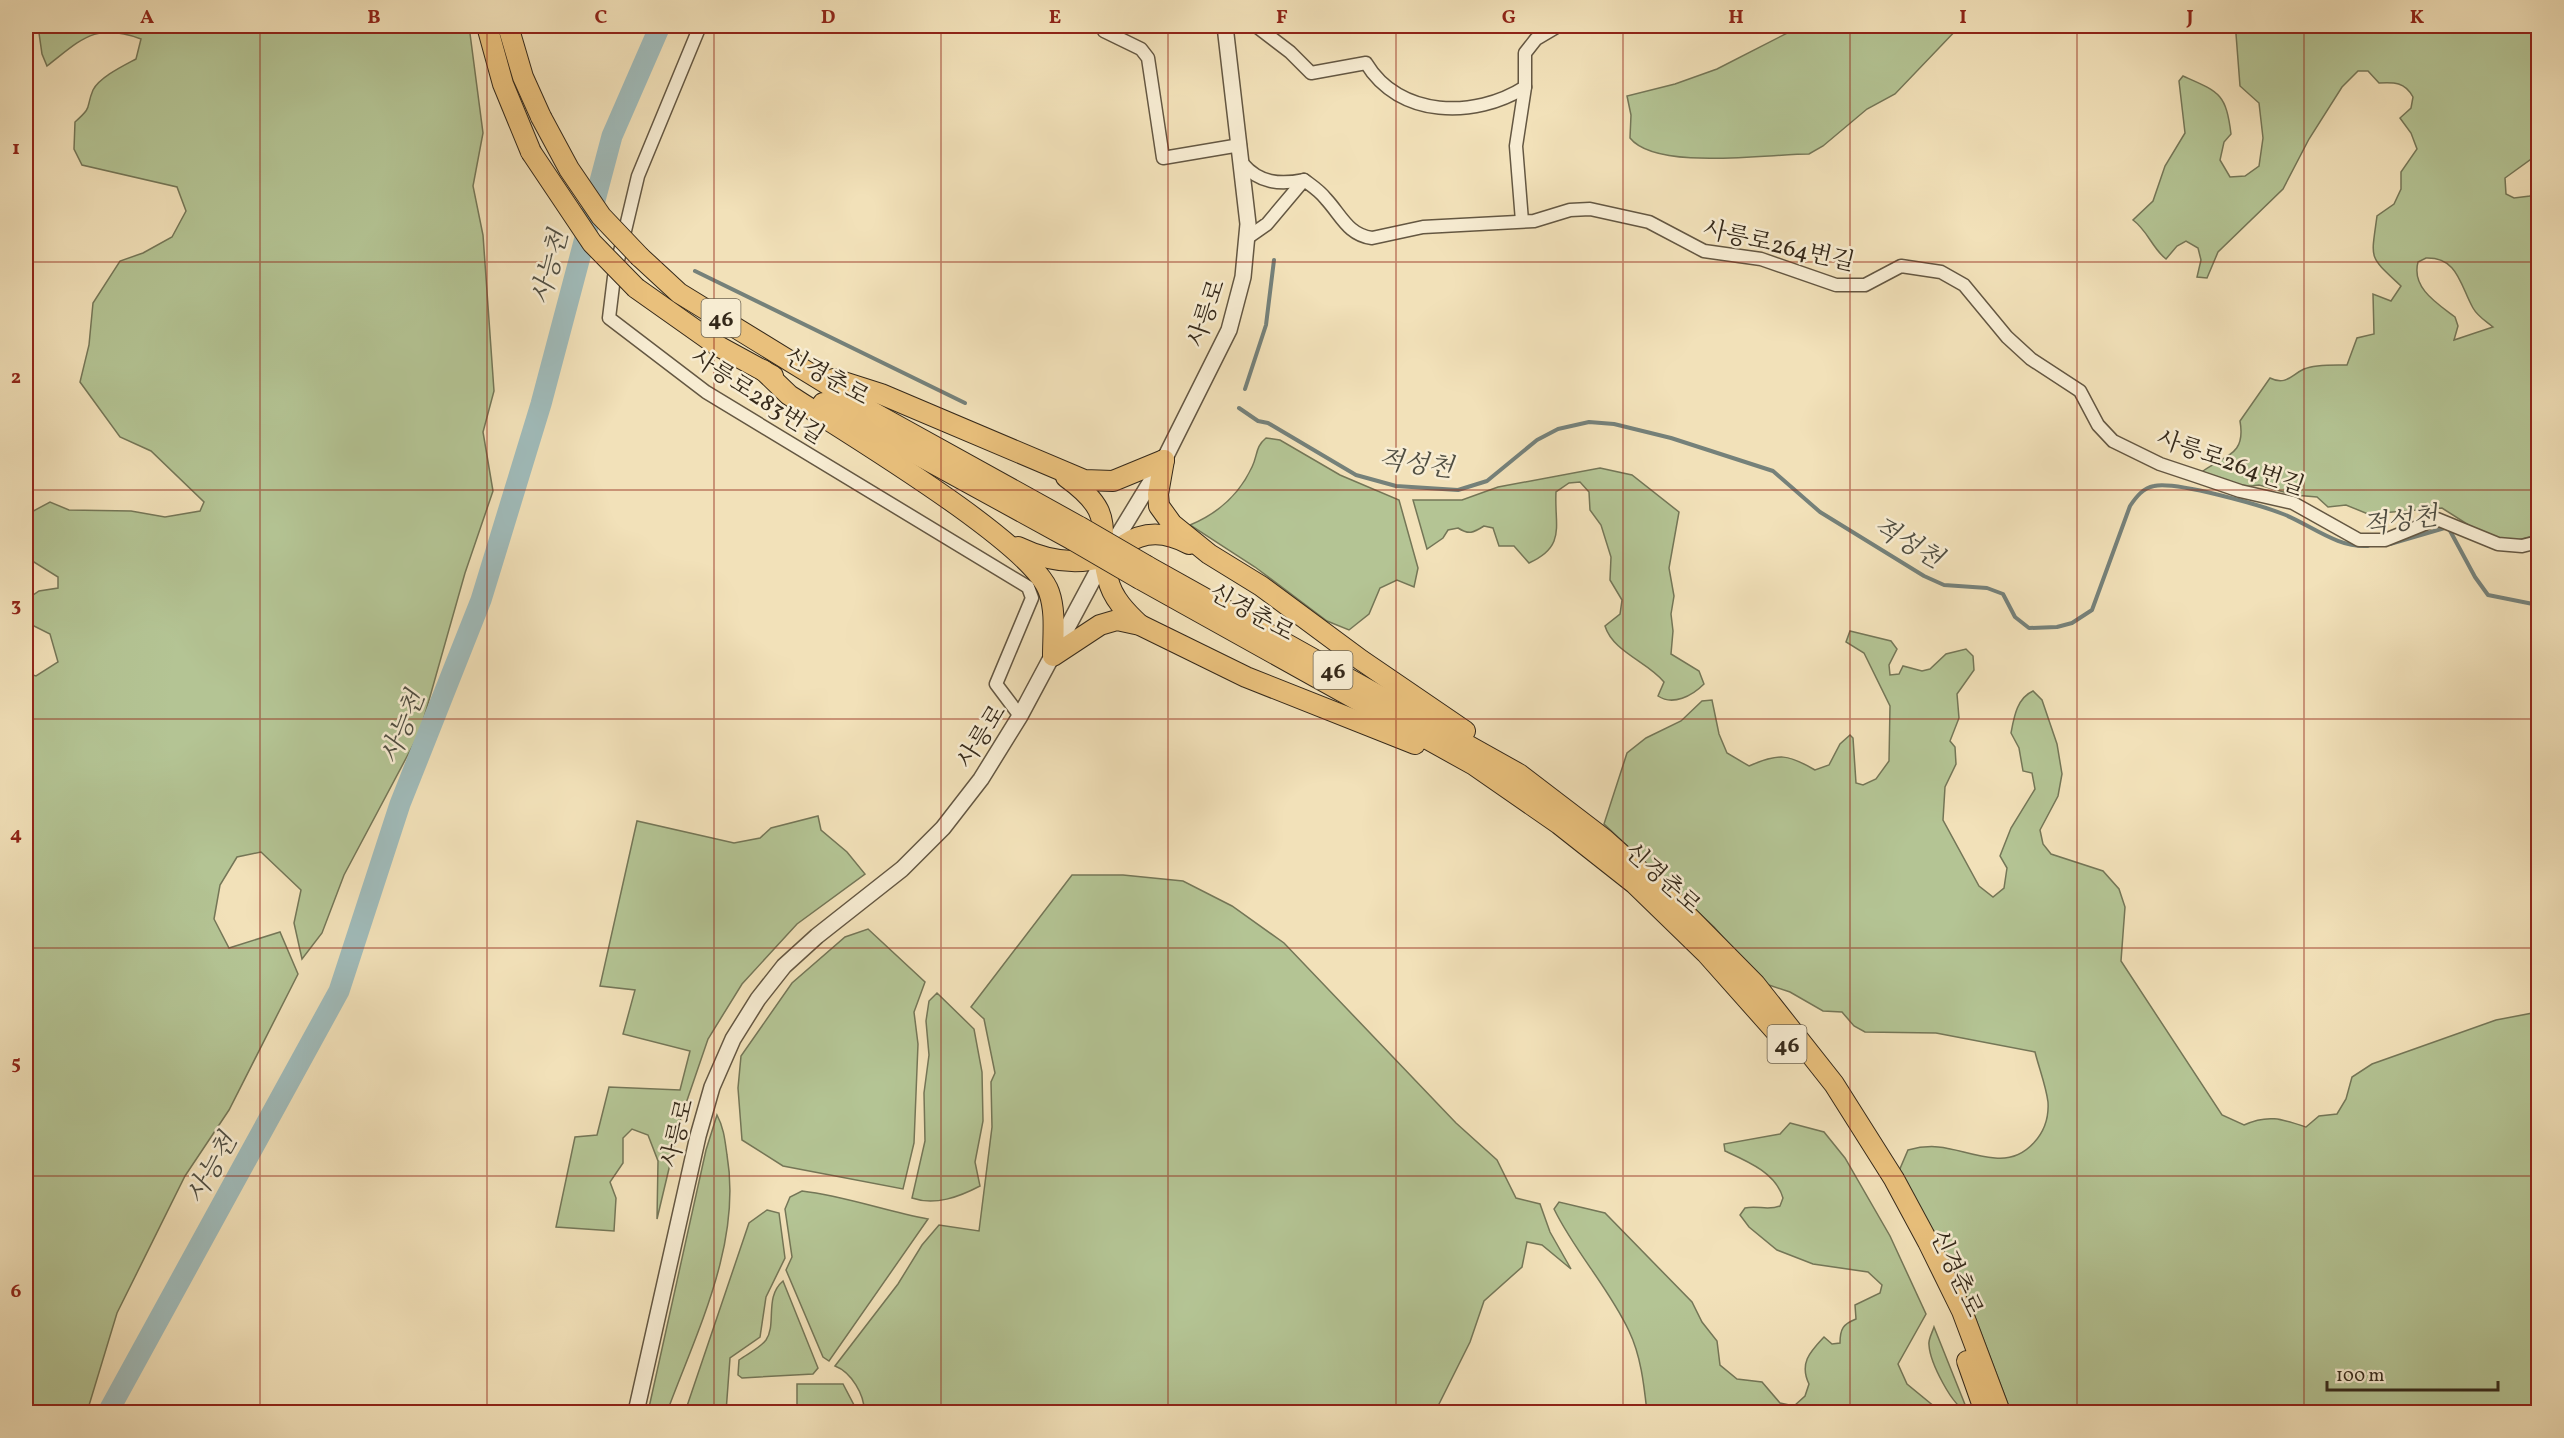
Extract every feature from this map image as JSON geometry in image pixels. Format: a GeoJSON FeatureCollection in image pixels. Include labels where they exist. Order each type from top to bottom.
{"type":"FeatureCollection","features":[{"type":"Feature","properties":{"kind":"highway","name":"신경춘로"},"geometry":{"type":"LineString","coordinates":[[487,26],[503,84],[531,152],[592,243],[636,288],[708,340],[1076,533]]}},
{"type":"Feature","properties":{"kind":"highway","name":"신경춘로"},"geometry":{"type":"LineString","coordinates":[[508,26],[523,76],[569,169],[601,216],[640,258],[679,293],[1076,533],[1474,765],[1559,824],[1635,884],[1707,953],[1792,1050],[1843,1120],[1883,1182],[1925,1260],[1960,1340],[1985,1413]]}},
{"type":"Feature","properties":{"kind":"highway"},"geometry":{"type":"LineString","coordinates":[[763,370],[789,395],[1007,542],[1041,558],[1058,561],[1105,557],[1137,535],[1148,534],[1175,537],[1209,554],[1261,586],[1361,660],[1457,725],[1519,774]]}},
{"type":"Feature","properties":{"kind":"highway"},"geometry":{"type":"LineString","coordinates":[[807,371],[881,394],[1055,470],[1084,480],[1100,482],[1129,476],[1164,460]]}},
{"type":"Feature","properties":{"kind":"highway"},"geometry":{"type":"LineString","coordinates":[[1164,460],[1158,494],[1160,506],[1172,524],[1209,554]]}},
{"type":"Feature","properties":{"kind":"highway"},"geometry":{"type":"LineString","coordinates":[[1055,470],[1088,495],[1098,509],[1103,522],[1108,580],[1115,596],[1140,625]]}},
{"type":"Feature","properties":{"kind":"highway"},"geometry":{"type":"LineString","coordinates":[[1007,542],[1042,577],[1049,591],[1053,609],[1053,656]]}},
{"type":"Feature","properties":{"kind":"highway","name":"신경춘로"},"geometry":{"type":"LineString","coordinates":[[1144,572],[1519,774],[1604,839],[1672,900],[1755,984],[1834,1084],[1894,1179],[1928,1242],[1962,1311],[2000,1413]]}},
{"type":"Feature","properties":{"kind":"highway"},"geometry":{"type":"LineString","coordinates":[[1053,656],[1100,625],[1117,620],[1140,625],[1246,677],[1358,723],[1474,765]]}},
{"type":"Feature","properties":{"kind":"street","name":"사릉로283번길"},"geometry":{"type":"LineString","coordinates":[[700,26],[638,176],[614,277],[609,318],[706,392],[1028,587],[1032,598],[996,684],[1020,716]]}},
{"type":"Feature","properties":{"kind":"street"},"geometry":{"type":"LineString","coordinates":[[1106,26],[1104,31],[1141,49],[1148,58],[1163,158],[1240,144]]}},
{"type":"Feature","properties":{"kind":"street","name":"사릉로"},"geometry":{"type":"LineString","coordinates":[[636,1413],[698,1136],[718,1070],[733,1039],[758,999],[800,950],[885,884],[943,828],[981,779],[1020,716],[1105,557],[1164,460],[1229,330],[1243,277],[1248,199],[1225,26]]}},
{"type":"Feature","properties":{"kind":"street"},"geometry":{"type":"LineString","coordinates":[[1256,26],[1290,52],[1311,73],[1366,63],[1379,82],[1390,90],[1434,109],[1489,105],[1525,87]]}},
{"type":"Feature","properties":{"kind":"street"},"geometry":{"type":"LineString","coordinates":[[1522,221],[1516,146],[1525,87],[1525,52],[1536,39],[1558,26]]}},
{"type":"Feature","properties":{"kind":"street"},"geometry":{"type":"LineString","coordinates":[[1243,164],[1251,174],[1269,182],[1304,180]]}},
{"type":"Feature","properties":{"kind":"street"},"geometry":{"type":"LineString","coordinates":[[1247,238],[1268,224],[1304,180]]}},
{"type":"Feature","properties":{"kind":"street","name":"사릉로264번길"},"geometry":{"type":"LineString","coordinates":[[1304,180],[1326,199],[1347,227],[1362,237],[1372,238],[1442,225],[1534,221],[1580,208],[1634,217],[1662,228],[1704,251],[1754,257],[1847,287],[1865,285],[1901,266],[1941,272],[1964,285],[2026,355],[2080,391],[2108,437],[2160,464],[2240,491],[2293,504],[2359,540],[2385,540],[2437,519],[2498,544],[2522,546],[2538,542]]}},
{"type":"Feature","properties":{"kind":"green space"},"geometry":{"type":"Polygon","coordinates":[[[38,26],[469,26],[483,133],[473,186],[483,235],[494,391],[483,432],[493,491],[465,573],[420,732],[344,875],[322,933],[302,959],[294,923],[301,890],[261,852],[237,857],[220,885],[214,919],[229,948],[280,932],[298,974],[229,1110],[185,1176],[117,1313],[87,1412],[26,1412],[26,673],[36,676],[58,662],[50,634],[26,622],[26,600],[39,591],[58,588],[58,577],[34,562],[26,562],[26,515],[50,502],[69,510],[131,511],[165,517],[200,511],[204,502],[151,451],[120,437],[80,382],[89,345],[93,303],[120,261],[143,253],[172,237],[186,211],[177,187],[82,165],[74,149],[75,122],[87,109],[96,85],[106,76],[136,59],[141,39],[112,32],[100,33],[80,41],[47,66],[42,54],[38,26]]]}},
{"type":"Feature","properties":{"kind":"green space"},"geometry":{"type":"Polygon","coordinates":[[[1801,26],[1960,26],[1895,94],[1867,109],[1823,146],[1809,154],[1687,158],[1643,148],[1630,138],[1631,115],[1627,96],[1675,84],[1717,69],[1801,26]]]}},
{"type":"Feature","properties":{"kind":"green space"},"geometry":{"type":"Polygon","coordinates":[[[2238,26],[2538,26],[2538,154],[2505,178],[2506,194],[2514,198],[2530,196],[2538,185],[2538,529],[2533,536],[2514,541],[2489,538],[2442,508],[2368,514],[2346,505],[2328,507],[2317,497],[2294,495],[2259,485],[2244,487],[2205,477],[2203,471],[2237,448],[2241,432],[2240,421],[2270,378],[2280,381],[2309,367],[2347,365],[2357,338],[2374,334],[2373,294],[2391,301],[2401,286],[2382,268],[2374,256],[2377,216],[2394,204],[2401,189],[2401,172],[2417,149],[2411,133],[2400,118],[2411,108],[2413,97],[2410,92],[2399,84],[2379,83],[2368,71],[2358,71],[2342,87],[2309,139],[2283,189],[2218,252],[2207,278],[2197,277],[2201,260],[2198,248],[2186,241],[2177,246],[2166,259],[2143,229],[2133,220],[2153,201],[2165,166],[2185,133],[2179,81],[2183,76],[2213,91],[2223,102],[2231,134],[2224,142],[2220,160],[2230,177],[2245,176],[2259,166],[2263,138],[2259,103],[2240,86],[2236,34],[2238,26]],[[2426,258],[2418,262],[2418,280],[2441,307],[2455,317],[2458,326],[2454,340],[2493,327],[2475,311],[2452,267],[2437,259],[2426,258]]]}},
{"type":"Feature","properties":{"kind":"green space"},"geometry":{"type":"Polygon","coordinates":[[[1266,438],[1280,440],[1340,475],[1399,500],[1418,568],[1414,587],[1397,580],[1380,588],[1369,614],[1349,630],[1327,621],[1255,567],[1190,525],[1219,509],[1241,486],[1254,463],[1258,448],[1266,438]]]}},
{"type":"Feature","properties":{"kind":"green space"},"geometry":{"type":"Polygon","coordinates":[[[1600,468],[1632,475],[1679,512],[1669,568],[1674,596],[1671,614],[1673,631],[1671,654],[1699,671],[1704,684],[1682,698],[1670,700],[1658,696],[1664,682],[1649,668],[1623,650],[1609,635],[1605,626],[1620,614],[1622,600],[1610,580],[1611,557],[1601,525],[1590,510],[1589,492],[1580,482],[1569,483],[1556,492],[1557,524],[1554,542],[1541,556],[1529,563],[1514,546],[1499,546],[1493,528],[1484,526],[1471,532],[1458,528],[1448,530],[1443,538],[1427,549],[1413,500],[1462,500],[1498,487],[1600,468]]]}},
{"type":"Feature","properties":{"kind":"green space"},"geometry":{"type":"Polygon","coordinates":[[[1850,631],[1891,641],[1897,649],[1889,665],[1890,675],[1899,674],[1903,666],[1922,671],[1930,669],[1946,654],[1966,649],[1973,656],[1974,670],[1957,694],[1959,718],[1950,741],[1955,747],[1956,764],[1945,787],[1943,820],[1979,886],[1993,897],[2004,888],[2007,868],[2000,856],[2011,828],[2035,789],[2032,773],[2023,771],[2019,748],[2011,733],[2013,721],[2020,703],[2028,694],[2033,691],[2042,700],[2057,744],[2062,774],[2058,796],[2040,830],[2043,844],[2051,854],[2103,871],[2119,889],[2125,907],[2121,961],[2222,1115],[2244,1125],[2260,1120],[2275,1119],[2306,1127],[2319,1116],[2337,1114],[2346,1099],[2352,1077],[2372,1064],[2496,1020],[2538,1012],[2538,1412],[2011,1412],[1970,1304],[1935,1234],[1899,1171],[1908,1150],[1921,1147],[1942,1147],[1983,1156],[2006,1158],[2017,1155],[2034,1143],[2045,1124],[2048,1113],[2047,1096],[2035,1052],[1936,1033],[1865,1032],[1854,1026],[1842,1012],[1823,1011],[1790,992],[1763,983],[1714,927],[1604,824],[1627,753],[1646,738],[1681,721],[1702,701],[1712,700],[1719,734],[1727,753],[1749,766],[1768,759],[1783,757],[1798,761],[1815,770],[1829,765],[1840,744],[1850,735],[1853,738],[1856,783],[1863,785],[1876,779],[1889,761],[1890,706],[1864,653],[1846,642],[1850,631]]]}},
{"type":"Feature","properties":{"kind":"green space"},"geometry":{"type":"Polygon","coordinates":[[[818,816],[821,830],[847,852],[865,874],[797,924],[742,984],[708,1039],[681,1118],[657,1219],[658,1161],[648,1135],[632,1129],[623,1138],[623,1163],[610,1182],[616,1198],[614,1231],[556,1227],[575,1137],[597,1135],[609,1087],[680,1090],[690,1051],[623,1034],[635,990],[600,986],[637,821],[734,843],[760,838],[771,828],[818,816]]]}},
{"type":"Feature","properties":{"kind":"green space"},"geometry":{"type":"Polygon","coordinates":[[[1072,875],[1123,875],[1183,881],[1232,906],[1284,943],[1456,1123],[1497,1160],[1516,1198],[1540,1204],[1550,1232],[1571,1269],[1542,1245],[1527,1242],[1522,1267],[1484,1301],[1470,1342],[1435,1412],[864,1412],[862,1398],[856,1385],[846,1373],[835,1366],[898,1284],[922,1245],[939,1225],[979,1231],[992,1127],[991,1082],[995,1073],[984,1019],[971,1007],[1072,875]]]}},
{"type":"Feature","properties":{"kind":"green space"},"geometry":{"type":"Polygon","coordinates":[[[868,929],[925,982],[914,1012],[918,1044],[914,1143],[903,1189],[783,1166],[742,1140],[738,1088],[741,1056],[792,983],[845,937],[868,929]]]}},
{"type":"Feature","properties":{"kind":"green space"},"geometry":{"type":"Polygon","coordinates":[[[937,993],[974,1029],[982,1072],[983,1121],[975,1162],[980,1186],[955,1197],[929,1201],[912,1198],[925,1141],[924,1093],[929,1055],[926,1021],[929,1001],[937,993]]]}},
{"type":"Feature","properties":{"kind":"green space"},"geometry":{"type":"Polygon","coordinates":[[[717,1115],[725,1140],[730,1188],[723,1254],[703,1318],[667,1412],[648,1412],[706,1150],[717,1115]]]}},
{"type":"Feature","properties":{"kind":"green space"},"geometry":{"type":"Polygon","coordinates":[[[1790,1123],[1824,1132],[1845,1158],[1890,1236],[1926,1314],[1898,1364],[1907,1384],[1941,1412],[1647,1412],[1639,1360],[1629,1331],[1554,1209],[1559,1202],[1605,1213],[1692,1302],[1702,1322],[1717,1341],[1720,1365],[1737,1379],[1762,1382],[1780,1403],[1794,1406],[1805,1396],[1809,1384],[1805,1370],[1810,1353],[1824,1337],[1832,1344],[1840,1343],[1843,1328],[1856,1319],[1855,1305],[1880,1293],[1882,1285],[1868,1272],[1813,1264],[1777,1250],[1749,1227],[1740,1215],[1745,1208],[1780,1206],[1783,1198],[1779,1189],[1767,1175],[1725,1151],[1724,1144],[1780,1134],[1790,1123]]]}},
{"type":"Feature","properties":{"kind":"green space"},"geometry":{"type":"Polygon","coordinates":[[[802,1191],[834,1196],[928,1219],[829,1361],[823,1357],[786,1270],[792,1257],[785,1209],[790,1197],[802,1191]]]}},
{"type":"Feature","properties":{"kind":"green space"},"geometry":{"type":"Polygon","coordinates":[[[767,1210],[779,1213],[785,1258],[766,1297],[760,1337],[730,1358],[726,1412],[703,1405],[694,1412],[685,1412],[749,1223],[767,1210]]]}},
{"type":"Feature","properties":{"kind":"green space"},"geometry":{"type":"Polygon","coordinates":[[[783,1281],[818,1368],[813,1374],[742,1378],[738,1375],[739,1360],[766,1340],[771,1326],[774,1295],[777,1287],[783,1281]]]}},
{"type":"Feature","properties":{"kind":"green space"},"geometry":{"type":"Polygon","coordinates":[[[1934,1327],[1968,1412],[1955,1402],[1933,1362],[1929,1343],[1934,1327]]]}},
{"type":"Feature","properties":{"kind":"green space"},"geometry":{"type":"Polygon","coordinates":[[[797,1384],[843,1384],[855,1407],[855,1412],[797,1412],[797,1384]]]}},
{"type":"Feature","properties":{"kind":"waterway","name":"사능천"},"geometry":{"type":"LineString","coordinates":[[108,1412],[339,991],[400,804],[481,600],[541,404],[612,136],[660,26]]}},
{"type":"Feature","properties":{"kind":"waterway","name":"적성천"},"geometry":{"type":"LineString","coordinates":[[1245,389],[1266,325],[1274,260]]}},
{"type":"Feature","properties":{"kind":"waterway"},"geometry":{"type":"LineString","coordinates":[[695,271],[965,403]]}},
{"type":"Feature","properties":{"kind":"waterway","name":"적성천"},"geometry":{"type":"LineString","coordinates":[[1239,408],[1258,421],[1268,423],[1356,475],[1396,486],[1458,490],[1487,481],[1537,440],[1558,429],[1589,422],[1614,424],[1671,438],[1773,471],[1820,512],[1924,576],[1944,585],[1987,588],[2003,594],[2015,617],[2029,628],[2057,627],[2072,623],[2092,610],[2130,506],[2137,496],[2154,486],[2165,485],[2198,490],[2256,505],[2283,514],[2335,540],[2357,546],[2368,546]]}},
{"type":"Feature","properties":{"kind":"waterway","name":"적성천"},"geometry":{"type":"LineString","coordinates":[[2390,544],[2448,527],[2475,577],[2488,595],[2538,605]]}}]}
